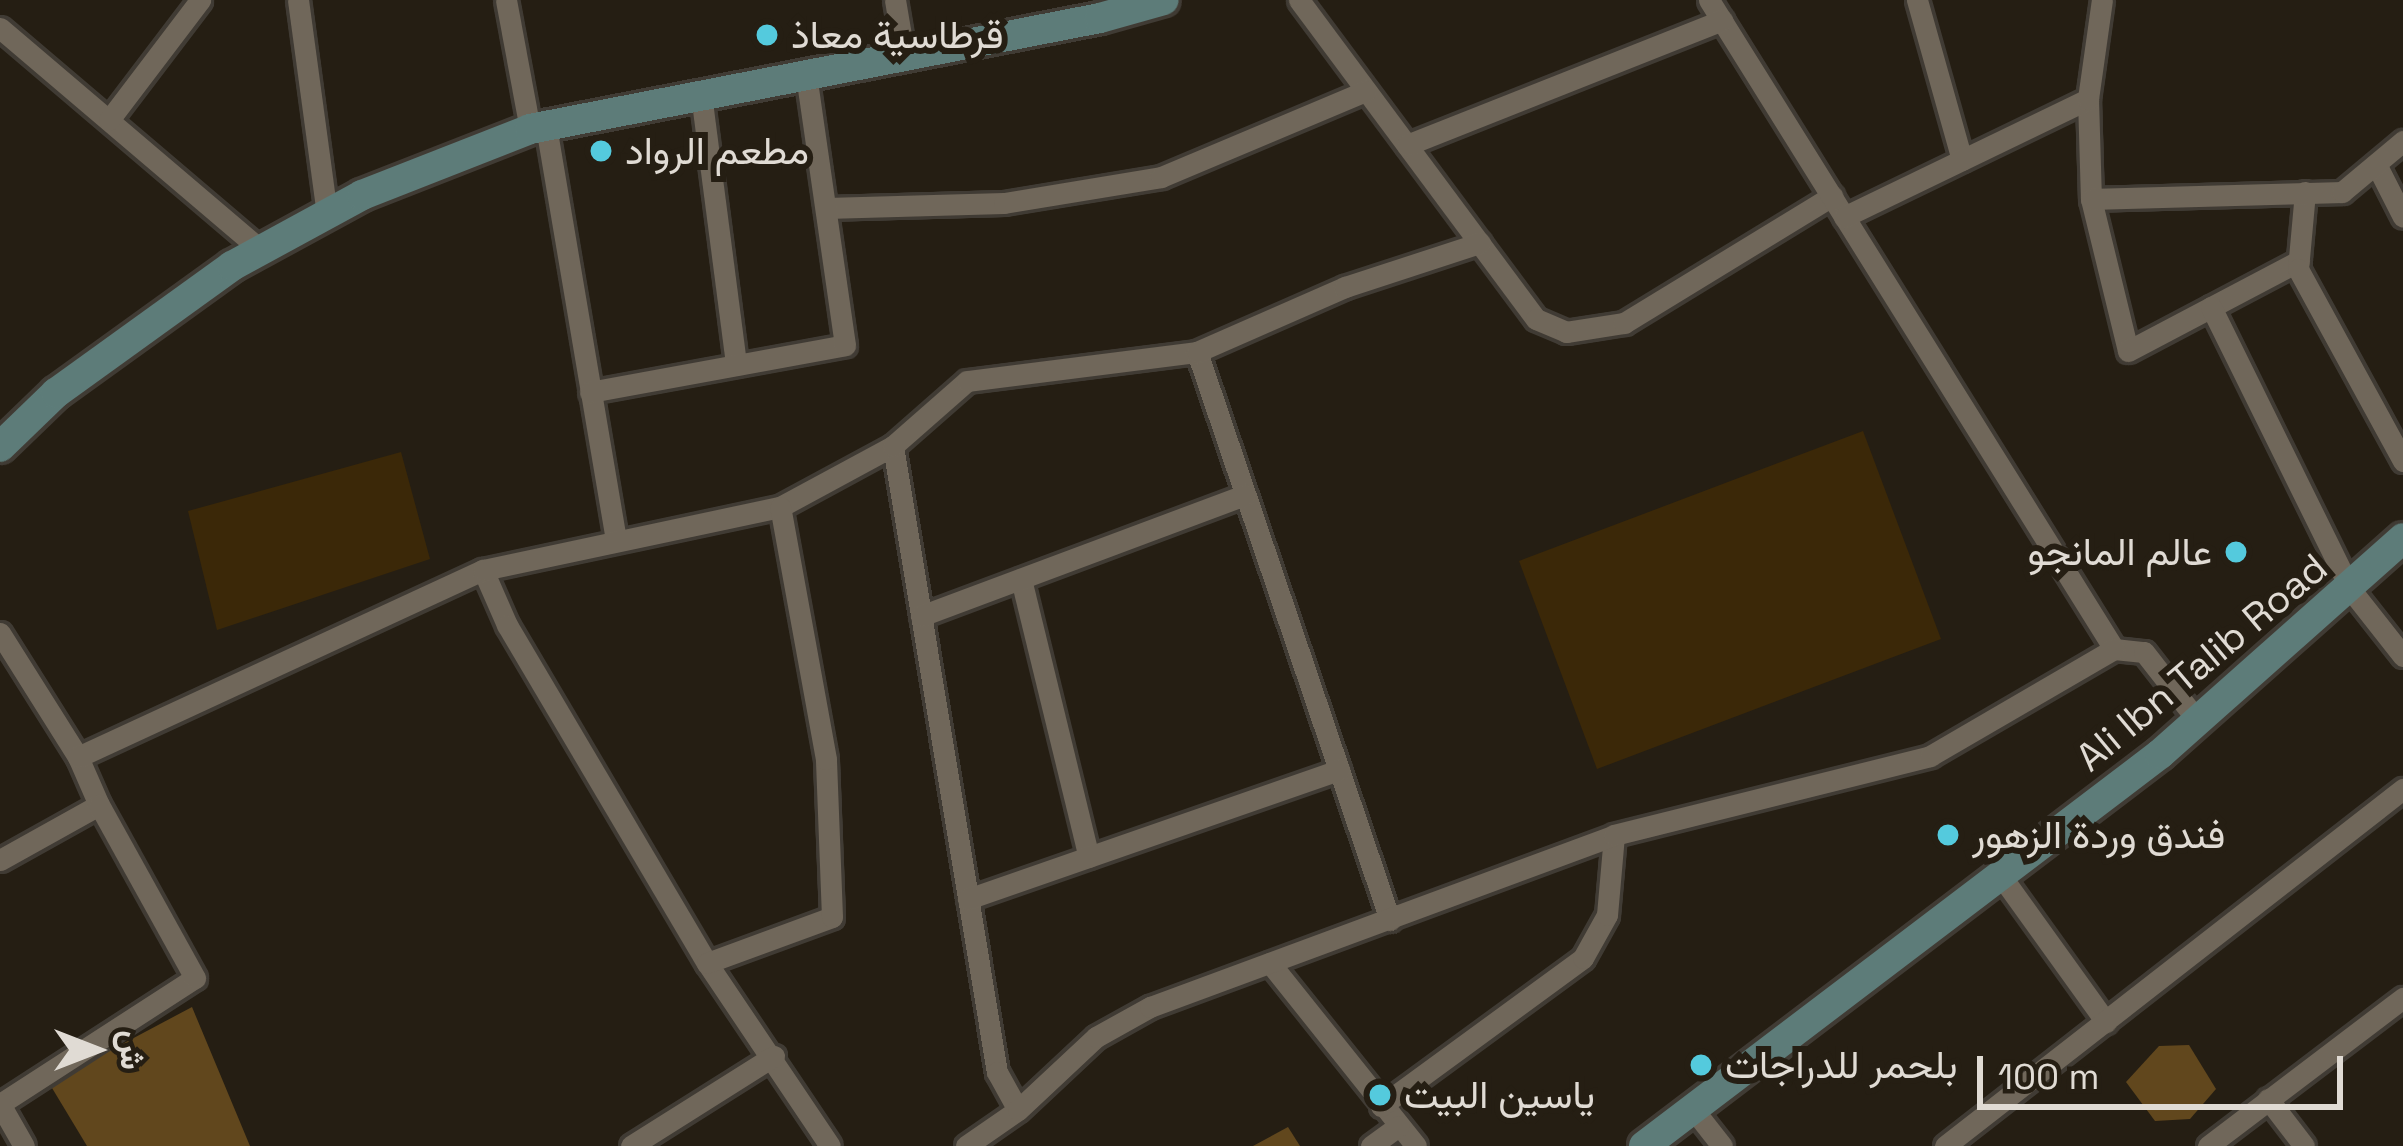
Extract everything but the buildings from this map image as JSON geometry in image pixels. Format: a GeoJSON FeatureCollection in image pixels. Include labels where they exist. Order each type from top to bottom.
{"type":"FeatureCollection","features":[{"type":"Feature","properties":{"kind":"main road"},"geometry":{"type":"LineString","coordinates":[[0,447],[56,393],[261,250],[362,194],[538,128],[1098,9],[1164,0]]}},
{"type":"Feature","properties":{"kind":"main road","name":"Ali Ibn Talib Road"},"geometry":{"type":"LineString","coordinates":[[1644,1146],[2198,721],[2403,538]]}},
{"type":"Feature","properties":{"kind":"street"},"geometry":{"type":"LineString","coordinates":[[109,120],[200,0]]}},
{"type":"Feature","properties":{"kind":"street"},"geometry":{"type":"LineString","coordinates":[[298,0],[327,214]]}},
{"type":"Feature","properties":{"kind":"street"},"geometry":{"type":"LineString","coordinates":[[506,0],[538,128],[616,541]]}},
{"type":"Feature","properties":{"kind":"street"},"geometry":{"type":"LineString","coordinates":[[895,0],[904,53]]}},
{"type":"Feature","properties":{"kind":"street"},"geometry":{"type":"LineString","coordinates":[[1299,0],[1536,320],[1566,332],[1624,323],[1832,196]]}},
{"type":"Feature","properties":{"kind":"street"},"geometry":{"type":"LineString","coordinates":[[1709,0],[2114,649]]}},
{"type":"Feature","properties":{"kind":"street"},"geometry":{"type":"LineString","coordinates":[[1917,0],[1963,160]]}},
{"type":"Feature","properties":{"kind":"street"},"geometry":{"type":"LineString","coordinates":[[2102,0],[2087,99],[2091,199],[2128,351],[2299,261]]}},
{"type":"Feature","properties":{"kind":"street"},"geometry":{"type":"LineString","coordinates":[[1406,145],[1722,20]]}},
{"type":"Feature","properties":{"kind":"street"},"geometry":{"type":"LineString","coordinates":[[0,28],[261,250]]}},
{"type":"Feature","properties":{"kind":"street"},"geometry":{"type":"LineString","coordinates":[[590,392],[845,344],[806,73]]}},
{"type":"Feature","properties":{"kind":"street"},"geometry":{"type":"LineString","coordinates":[[826,208],[1004,203],[1160,177],[1366,91]]}},
{"type":"Feature","properties":{"kind":"street"},"geometry":{"type":"LineString","coordinates":[[701,94],[736,365]]}},
{"type":"Feature","properties":{"kind":"street"},"geometry":{"type":"LineString","coordinates":[[1844,217],[2087,99]]}},
{"type":"Feature","properties":{"kind":"street"},"geometry":{"type":"LineString","coordinates":[[2091,199],[2342,192],[2403,141]]}},
{"type":"Feature","properties":{"kind":"street"},"geometry":{"type":"LineString","coordinates":[[2376,164],[2403,217]]}},
{"type":"Feature","properties":{"kind":"street"},"geometry":{"type":"LineString","coordinates":[[2305,192],[2298,269],[2403,461]]}},
{"type":"Feature","properties":{"kind":"street"},"geometry":{"type":"LineString","coordinates":[[78,757],[483,570],[780,507],[893,446],[967,381],[1196,352],[1345,287],[1480,243]]}},
{"type":"Feature","properties":{"kind":"street"},"geometry":{"type":"LineString","coordinates":[[2211,307],[2350,590],[2403,656]]}},
{"type":"Feature","properties":{"kind":"street"},"geometry":{"type":"LineString","coordinates":[[1196,352],[1390,920]]}},
{"type":"Feature","properties":{"kind":"street"},"geometry":{"type":"LineString","coordinates":[[893,446],[997,1072],[1018,1111]]}},
{"type":"Feature","properties":{"kind":"street"},"geometry":{"type":"LineString","coordinates":[[921,616],[1245,494]]}},
{"type":"Feature","properties":{"kind":"street"},"geometry":{"type":"LineString","coordinates":[[707,963],[832,917],[826,759],[780,507]]}},
{"type":"Feature","properties":{"kind":"street"},"geometry":{"type":"LineString","coordinates":[[483,570],[507,625],[707,963],[774,1056],[830,1146]]}},
{"type":"Feature","properties":{"kind":"street"},"geometry":{"type":"LineString","coordinates":[[1021,579],[1088,857]]}},
{"type":"Feature","properties":{"kind":"street"},"geometry":{"type":"LineString","coordinates":[[0,633],[78,757],[99,805],[195,978],[0,1104],[24,1146]]}},
{"type":"Feature","properties":{"kind":"street"},"geometry":{"type":"LineString","coordinates":[[966,1146],[1018,1111],[1096,1037],[1150,1007],[1614,835],[1930,756],[2114,649],[2144,652],[2198,721]]}},
{"type":"Feature","properties":{"kind":"street"},"geometry":{"type":"LineString","coordinates":[[968,899],[1339,770]]}},
{"type":"Feature","properties":{"kind":"street"},"geometry":{"type":"LineString","coordinates":[[1945,1146],[2403,789]]}},
{"type":"Feature","properties":{"kind":"street"},"geometry":{"type":"LineString","coordinates":[[0,860],[99,805]]}},
{"type":"Feature","properties":{"kind":"street"},"geometry":{"type":"LineString","coordinates":[[1381,1106],[1583,958],[1607,915],[1614,835]]}},
{"type":"Feature","properties":{"kind":"street"},"geometry":{"type":"LineString","coordinates":[[2000,876],[2106,1022]]}},
{"type":"Feature","properties":{"kind":"street"},"geometry":{"type":"LineString","coordinates":[[1270,963],[1416,1146]]}},
{"type":"Feature","properties":{"kind":"street"},"geometry":{"type":"LineString","coordinates":[[2208,1146],[2403,998]]}},
{"type":"Feature","properties":{"kind":"street"},"geometry":{"type":"LineString","coordinates":[[631,1146],[774,1056]]}},
{"type":"Feature","properties":{"kind":"street"},"geometry":{"type":"LineString","coordinates":[[2268,1100],[2304,1146]]}},
{"type":"Feature","properties":{"kind":"street"},"geometry":{"type":"LineString","coordinates":[[1694,1109],[1722,1146]]}},
{"type":"Feature","properties":{"kind":"street"},"geometry":{"type":"LineString","coordinates":[[1371,1146],[1399,1126]]}},
{"type":"Feature","properties":{"kind":"shaded area"},"geometry":{"type":"Polygon","coordinates":[[[1863,431],[1941,639],[1597,769],[1519,561],[1863,431]]]}},
{"type":"Feature","properties":{"kind":"shaded area"},"geometry":{"type":"Polygon","coordinates":[[[401,452],[430,559],[217,630],[188,511],[401,452]]]}},
{"type":"Feature","properties":{"kind":"place","name":"قرطاسية معاذ"},"geometry":{"type":"Point","coordinates":[767,35]}},
{"type":"Feature","properties":{"kind":"place","name":"مطعم الرواد"},"geometry":{"type":"Point","coordinates":[601,151]}},
{"type":"Feature","properties":{"kind":"place","name":"عالم المانجو"},"geometry":{"type":"Point","coordinates":[2236,552]}},
{"type":"Feature","properties":{"kind":"place","name":"فندق وردة الزهور"},"geometry":{"type":"Point","coordinates":[1948,835]}},
{"type":"Feature","properties":{"kind":"place","name":"بلحمر للدراجات"},"geometry":{"type":"Point","coordinates":[1701,1065]}},
{"type":"Feature","properties":{"kind":"place","name":"ياسين البيت"},"geometry":{"type":"Point","coordinates":[1380,1095]}}]}
